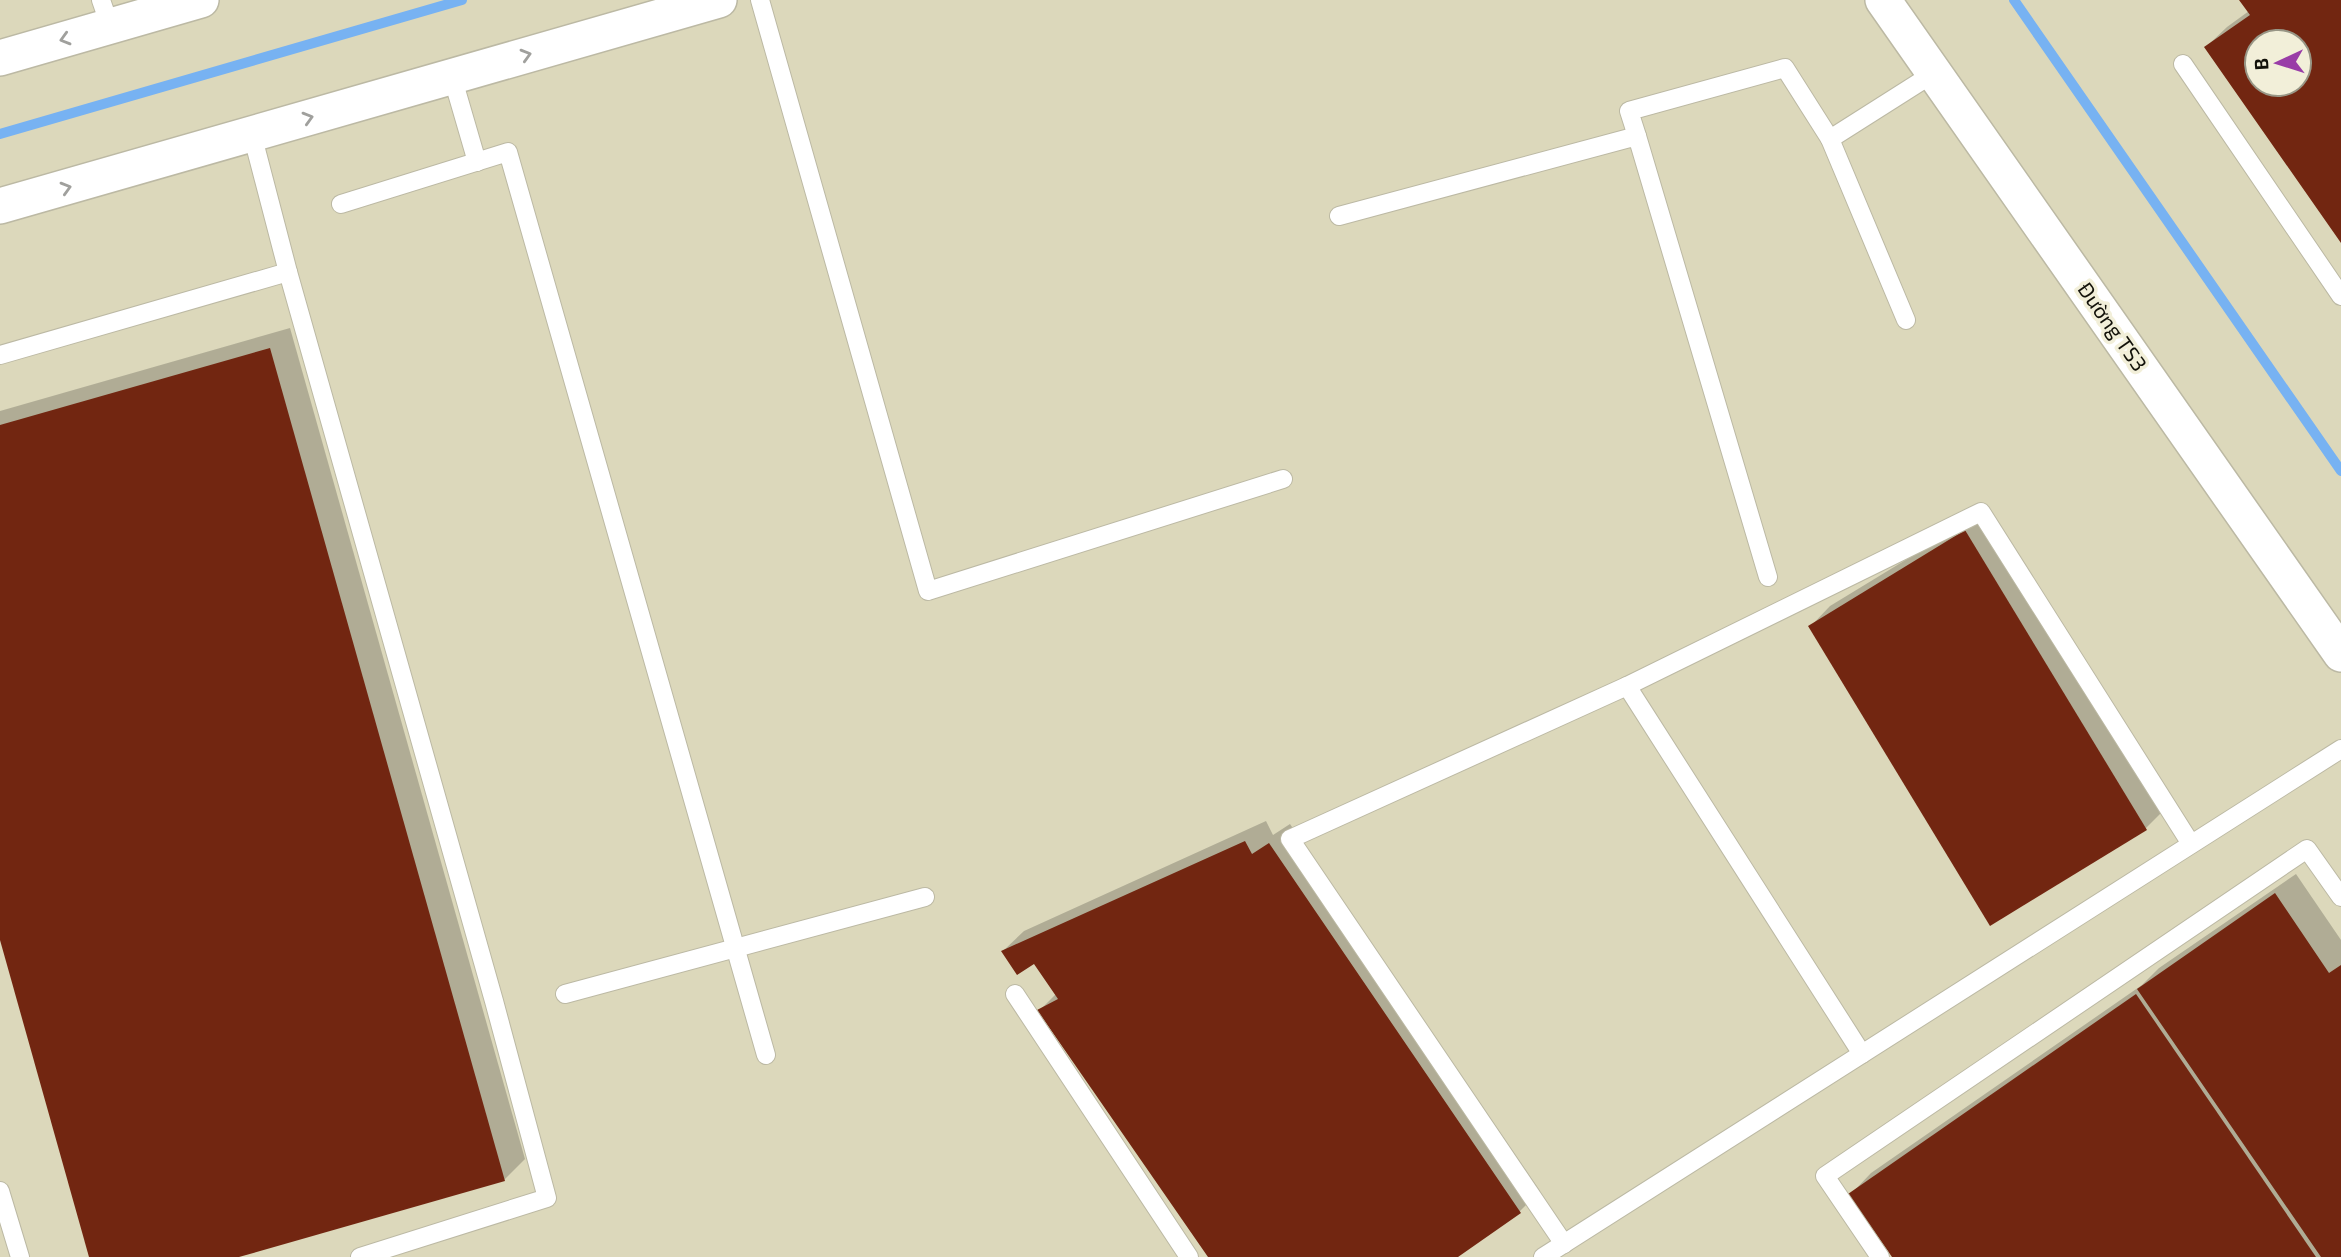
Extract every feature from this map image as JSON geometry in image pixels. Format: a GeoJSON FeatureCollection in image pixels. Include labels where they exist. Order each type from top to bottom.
{"type":"FeatureCollection","features":[{"type":"Feature","properties":{"kind":"street"},"geometry":{"type":"LineString","coordinates":[[0,58],[105,13],[201,0]]}},
{"type":"Feature","properties":{"kind":"street"},"geometry":{"type":"LineString","coordinates":[[0,206],[719,0]]}},
{"type":"Feature","properties":{"kind":"street","name":"Đường TS3"},"geometry":{"type":"LineString","coordinates":[[1883,0],[2341,654]]}},
{"type":"Feature","properties":{"kind":"lane"},"geometry":{"type":"LineString","coordinates":[[760,0],[928,591],[1283,479]]}},
{"type":"Feature","properties":{"kind":"lane"},"geometry":{"type":"LineString","coordinates":[[2183,64],[2341,296]]}},
{"type":"Feature","properties":{"kind":"lane"},"geometry":{"type":"LineString","coordinates":[[1768,577],[1629,111],[1785,68],[1830,139],[1906,320]]}},
{"type":"Feature","properties":{"kind":"lane"},"geometry":{"type":"LineString","coordinates":[[1830,139],[1934,73]]}},
{"type":"Feature","properties":{"kind":"lane"},"geometry":{"type":"LineString","coordinates":[[452,76],[477,162]]}},
{"type":"Feature","properties":{"kind":"lane"},"geometry":{"type":"LineString","coordinates":[[253,134],[288,272],[547,1198],[360,1257]]}},
{"type":"Feature","properties":{"kind":"lane"},"geometry":{"type":"LineString","coordinates":[[1339,216],[1637,135]]}},
{"type":"Feature","properties":{"kind":"lane"},"geometry":{"type":"LineString","coordinates":[[341,204],[508,152],[766,1055]]}},
{"type":"Feature","properties":{"kind":"lane"},"geometry":{"type":"LineString","coordinates":[[0,355],[288,272]]}},
{"type":"Feature","properties":{"kind":"lane"},"geometry":{"type":"LineString","coordinates":[[1564,1244],[1290,839],[1627,686],[1981,512],[2191,844]]}},
{"type":"Feature","properties":{"kind":"lane"},"geometry":{"type":"LineString","coordinates":[[1627,686],[1862,1054]]}},
{"type":"Feature","properties":{"kind":"lane"},"geometry":{"type":"LineString","coordinates":[[1543,1257],[2341,749]]}},
{"type":"Feature","properties":{"kind":"lane"},"geometry":{"type":"LineString","coordinates":[[1880,1257],[1825,1176],[2307,849],[2341,897]]}},
{"type":"Feature","properties":{"kind":"lane"},"geometry":{"type":"LineString","coordinates":[[565,994],[925,897]]}},
{"type":"Feature","properties":{"kind":"lane"},"geometry":{"type":"LineString","coordinates":[[1015,994],[1189,1257]]}},
{"type":"Feature","properties":{"kind":"lane"},"geometry":{"type":"LineString","coordinates":[[0,1191],[20,1257]]}},
{"type":"Feature","properties":{"kind":"shaded area"},"geometry":{"type":"Polygon","coordinates":[[[0,0],[2341,0],[2341,1257],[0,1257],[0,0]]]}},
{"type":"Feature","properties":{"kind":"building"},"geometry":{"type":"Polygon","coordinates":[[[2239,0],[2341,0],[2341,243],[2204,47],[2250,15],[2239,0]]]}},
{"type":"Feature","properties":{"kind":"building"},"geometry":{"type":"Polygon","coordinates":[[[270,348],[505,1181],[239,1257],[89,1257],[0,940],[0,425],[270,348]]]}},
{"type":"Feature","properties":{"kind":"building"},"geometry":{"type":"Polygon","coordinates":[[[1965,530],[2147,830],[1990,926],[1808,626],[1965,530]]]}},
{"type":"Feature","properties":{"kind":"building"},"geometry":{"type":"Polygon","coordinates":[[[1245,841],[1252,854],[1269,843],[1521,1213],[1458,1257],[1208,1257],[1037,1010],[1058,999],[1034,964],[1017,975],[1001,951],[1245,841]]]}},
{"type":"Feature","properties":{"kind":"building"},"geometry":{"type":"Polygon","coordinates":[[[2275,893],[2329,973],[2341,965],[2341,1257],[2321,1257],[2137,989],[2275,893]]]}},
{"type":"Feature","properties":{"kind":"building"},"geometry":{"type":"Polygon","coordinates":[[[2136,994],[2316,1257],[1892,1257],[1848,1194],[2136,994]]]}},
{"type":"Feature","properties":{"kind":"waterway"},"geometry":{"type":"LineString","coordinates":[[0,134],[462,0]]}},
{"type":"Feature","properties":{"kind":"waterway"},"geometry":{"type":"LineString","coordinates":[[2014,0],[2341,471]]}}]}
